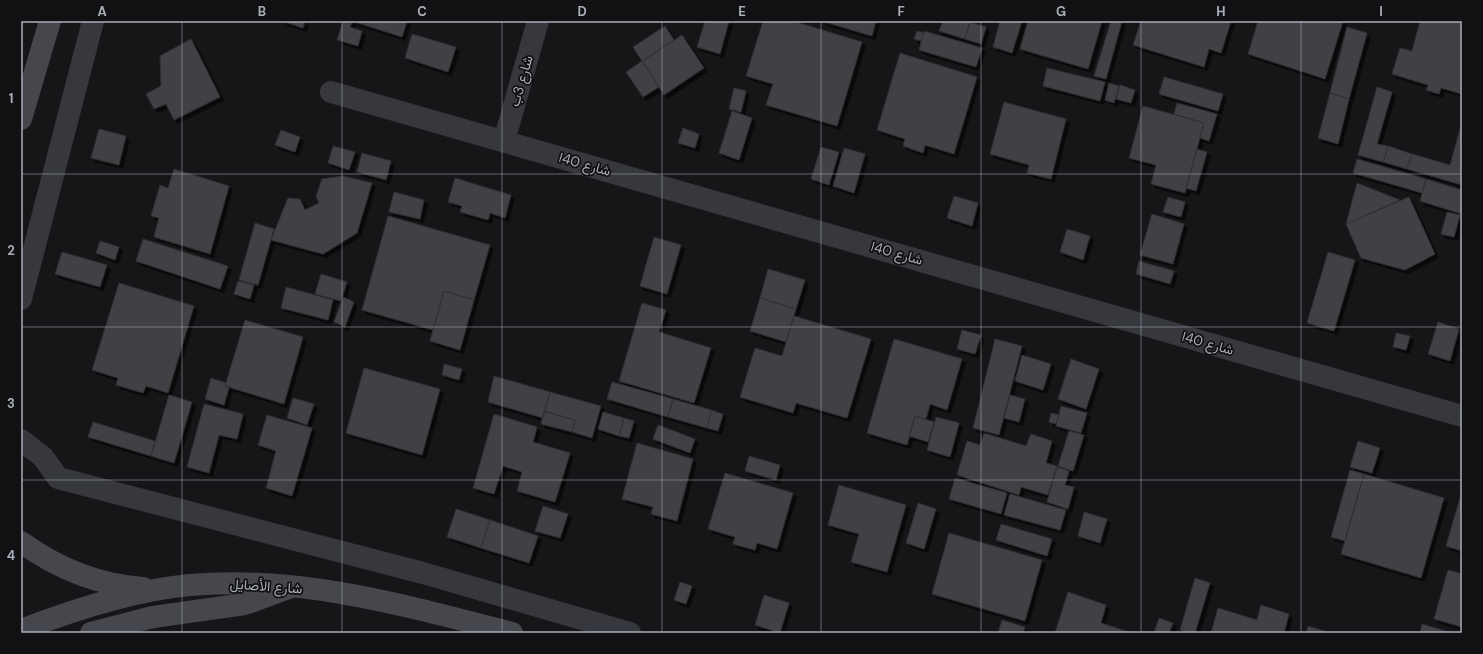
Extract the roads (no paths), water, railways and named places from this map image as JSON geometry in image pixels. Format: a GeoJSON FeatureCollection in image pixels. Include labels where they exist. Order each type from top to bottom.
{"type":"FeatureCollection","features":[{"type":"Feature","properties":{"kind":"street"},"geometry":{"type":"LineString","coordinates":[[21,119],[50,21]]}},
{"type":"Feature","properties":{"kind":"street"},"geometry":{"type":"LineString","coordinates":[[21,299],[93,21]]}},
{"type":"Feature","properties":{"kind":"street","name":"شارع 3ب"},"geometry":{"type":"LineString","coordinates":[[504,142],[538,21]]}},
{"type":"Feature","properties":{"kind":"street","name":"شارع 40ا"},"geometry":{"type":"LineString","coordinates":[[331,92],[1462,416]]}},
{"type":"Feature","properties":{"kind":"street"},"geometry":{"type":"LineString","coordinates":[[21,440],[43,456],[58,478],[423,574],[630,633]]}},
{"type":"Feature","properties":{"kind":"street"},"geometry":{"type":"LineString","coordinates":[[21,542],[61,567],[91,579],[123,587],[156,590]]}},
{"type":"Feature","properties":{"kind":"street","name":"شارع الأصايل"},"geometry":{"type":"LineString","coordinates":[[21,630],[79,610],[156,590],[224,583],[294,586],[415,607],[512,633]]}},
{"type":"Feature","properties":{"kind":"street"},"geometry":{"type":"LineString","coordinates":[[91,633],[153,617],[245,604],[294,586]]}}]}
